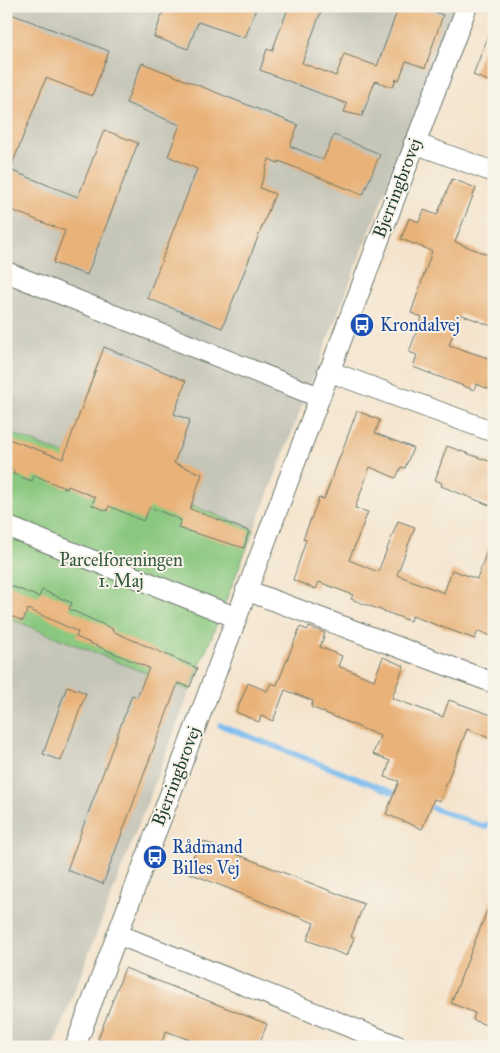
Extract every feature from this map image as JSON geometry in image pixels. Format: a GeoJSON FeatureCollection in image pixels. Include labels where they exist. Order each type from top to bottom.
{"type":"FeatureCollection","features":[{"type":"Feature","properties":{"kind":"street","name":"Bjerringbrovej"},"geometry":{"type":"LineString","coordinates":[[75,1047],[467,6]]}},
{"type":"Feature","properties":{"kind":"street"},"geometry":{"type":"LineString","coordinates":[[414,144],[494,172]]}},
{"type":"Feature","properties":{"kind":"street"},"geometry":{"type":"LineString","coordinates":[[6,272],[319,398]]}},
{"type":"Feature","properties":{"kind":"street"},"geometry":{"type":"LineString","coordinates":[[328,371],[494,432]]}},
{"type":"Feature","properties":{"kind":"street"},"geometry":{"type":"LineString","coordinates":[[6,526],[236,617]]}},
{"type":"Feature","properties":{"kind":"street"},"geometry":{"type":"LineString","coordinates":[[246,590],[494,684]]}},
{"type":"Feature","properties":{"kind":"street"},"geometry":{"type":"LineString","coordinates":[[117,934],[400,1047]]}},
{"type":"Feature","properties":{"kind":"shaded area"},"geometry":{"type":"Polygon","coordinates":[[[6,6],[457,6],[254,530],[6,431],[6,6]]]}},
{"type":"Feature","properties":{"kind":"shaded area"},"geometry":{"type":"Polygon","coordinates":[[[6,617],[190,691],[53,1047],[6,1047],[6,617]]]}},
{"type":"Feature","properties":{"kind":"green space","name":"Parcelforeningen 1. Maj"},"geometry":{"type":"Polygon","coordinates":[[[6,431],[254,530],[190,691],[6,617],[6,431]]]}},
{"type":"Feature","properties":{"kind":"building"},"geometry":{"type":"Polygon","coordinates":[[[162,6],[257,6],[245,38],[198,22],[188,49],[154,37],[164,9],[162,6]]]}},
{"type":"Feature","properties":{"kind":"building"},"geometry":{"type":"Polygon","coordinates":[[[289,6],[323,6],[302,63],[336,76],[344,54],[377,66],[399,6],[428,6],[427,9],[443,15],[425,68],[406,61],[399,80],[396,79],[393,87],[375,81],[362,116],[344,112],[347,104],[260,70],[267,49],[272,51],[289,6]]]}},
{"type":"Feature","properties":{"kind":"building"},"geometry":{"type":"Polygon","coordinates":[[[6,12],[109,51],[92,96],[46,78],[10,170],[78,197],[104,130],[138,143],[87,275],[53,263],[65,231],[6,208],[6,12]]]}},
{"type":"Feature","properties":{"kind":"building"},"geometry":{"type":"Polygon","coordinates":[[[494,24],[494,83],[473,75],[494,24]]]}},
{"type":"Feature","properties":{"kind":"building"},"geometry":{"type":"Polygon","coordinates":[[[142,63],[298,125],[290,146],[323,160],[334,135],[380,154],[363,195],[279,161],[278,163],[269,159],[260,188],[275,194],[222,328],[147,298],[197,169],[168,156],[180,125],[126,103],[142,63]]]}},
{"type":"Feature","properties":{"kind":"building"},"geometry":{"type":"Polygon","coordinates":[[[452,179],[476,188],[455,242],[494,257],[494,327],[460,314],[449,345],[494,360],[494,391],[476,384],[474,390],[413,367],[417,355],[409,352],[422,317],[411,313],[432,251],[401,239],[409,218],[419,222],[424,210],[437,215],[452,179]]]}},
{"type":"Feature","properties":{"kind":"building"},"geometry":{"type":"Polygon","coordinates":[[[104,347],[186,381],[174,414],[190,420],[174,463],[202,474],[190,509],[249,531],[244,548],[178,528],[181,520],[150,507],[143,521],[109,506],[107,511],[92,505],[95,497],[68,486],[67,489],[34,475],[32,481],[13,474],[15,471],[6,467],[6,438],[63,459],[104,347]]]}},
{"type":"Feature","properties":{"kind":"building"},"geometry":{"type":"Polygon","coordinates":[[[357,411],[380,420],[375,433],[413,448],[405,468],[401,467],[396,478],[370,467],[355,508],[368,512],[349,560],[378,572],[398,521],[415,527],[397,575],[444,593],[452,570],[477,579],[492,537],[494,537],[494,637],[478,631],[475,639],[412,616],[410,621],[351,599],[353,595],[319,582],[316,589],[293,580],[306,540],[303,539],[319,498],[324,499],[357,411]]]}},
{"type":"Feature","properties":{"kind":"building"},"geometry":{"type":"Polygon","coordinates":[[[447,446],[494,463],[494,507],[441,486],[442,483],[435,480],[447,446]]]}},
{"type":"Feature","properties":{"kind":"building"},"geometry":{"type":"Polygon","coordinates":[[[6,584],[39,597],[42,590],[72,603],[69,609],[113,629],[112,631],[197,668],[190,687],[178,683],[103,884],[67,870],[132,695],[137,697],[149,668],[76,637],[78,632],[28,609],[23,621],[6,614],[6,584]]]}},
{"type":"Feature","properties":{"kind":"building"},"geometry":{"type":"Polygon","coordinates":[[[300,627],[308,630],[309,627],[325,633],[320,647],[342,656],[338,666],[374,680],[383,657],[404,666],[392,698],[443,717],[449,700],[494,716],[494,740],[467,729],[440,801],[434,799],[422,829],[386,814],[399,781],[385,777],[390,761],[373,754],[380,736],[311,707],[313,701],[285,690],[273,721],[261,716],[259,722],[236,712],[248,683],[267,691],[271,683],[277,685],[300,627]]]}},
{"type":"Feature","properties":{"kind":"building"},"geometry":{"type":"Polygon","coordinates":[[[67,686],[86,693],[61,761],[43,754],[67,686]]]}},
{"type":"Feature","properties":{"kind":"building"},"geometry":{"type":"Polygon","coordinates":[[[200,840],[364,904],[351,937],[354,938],[347,956],[307,940],[314,923],[187,872],[200,840]]]}},
{"type":"Feature","properties":{"kind":"building"},"geometry":{"type":"Polygon","coordinates":[[[492,898],[494,898],[494,1028],[473,1020],[475,1013],[451,1003],[492,898]]]}},
{"type":"Feature","properties":{"kind":"building"},"geometry":{"type":"Polygon","coordinates":[[[125,968],[267,1024],[258,1047],[208,1047],[166,1031],[160,1047],[120,1047],[98,1039],[125,968]]]}},
{"type":"Feature","properties":{"kind":"waterway"},"geometry":{"type":"LineString","coordinates":[[220,725],[399,795]]}},
{"type":"Feature","properties":{"kind":"waterway"},"geometry":{"type":"LineString","coordinates":[[424,805],[485,827],[494,819]]}},
{"type":"Feature","properties":{"kind":"place","name":"Krondalvej"},"geometry":{"type":"Point","coordinates":[362,325]}},
{"type":"Feature","properties":{"kind":"place","name":"Rådmand Billes Vej"},"geometry":{"type":"Point","coordinates":[155,857]}}]}
